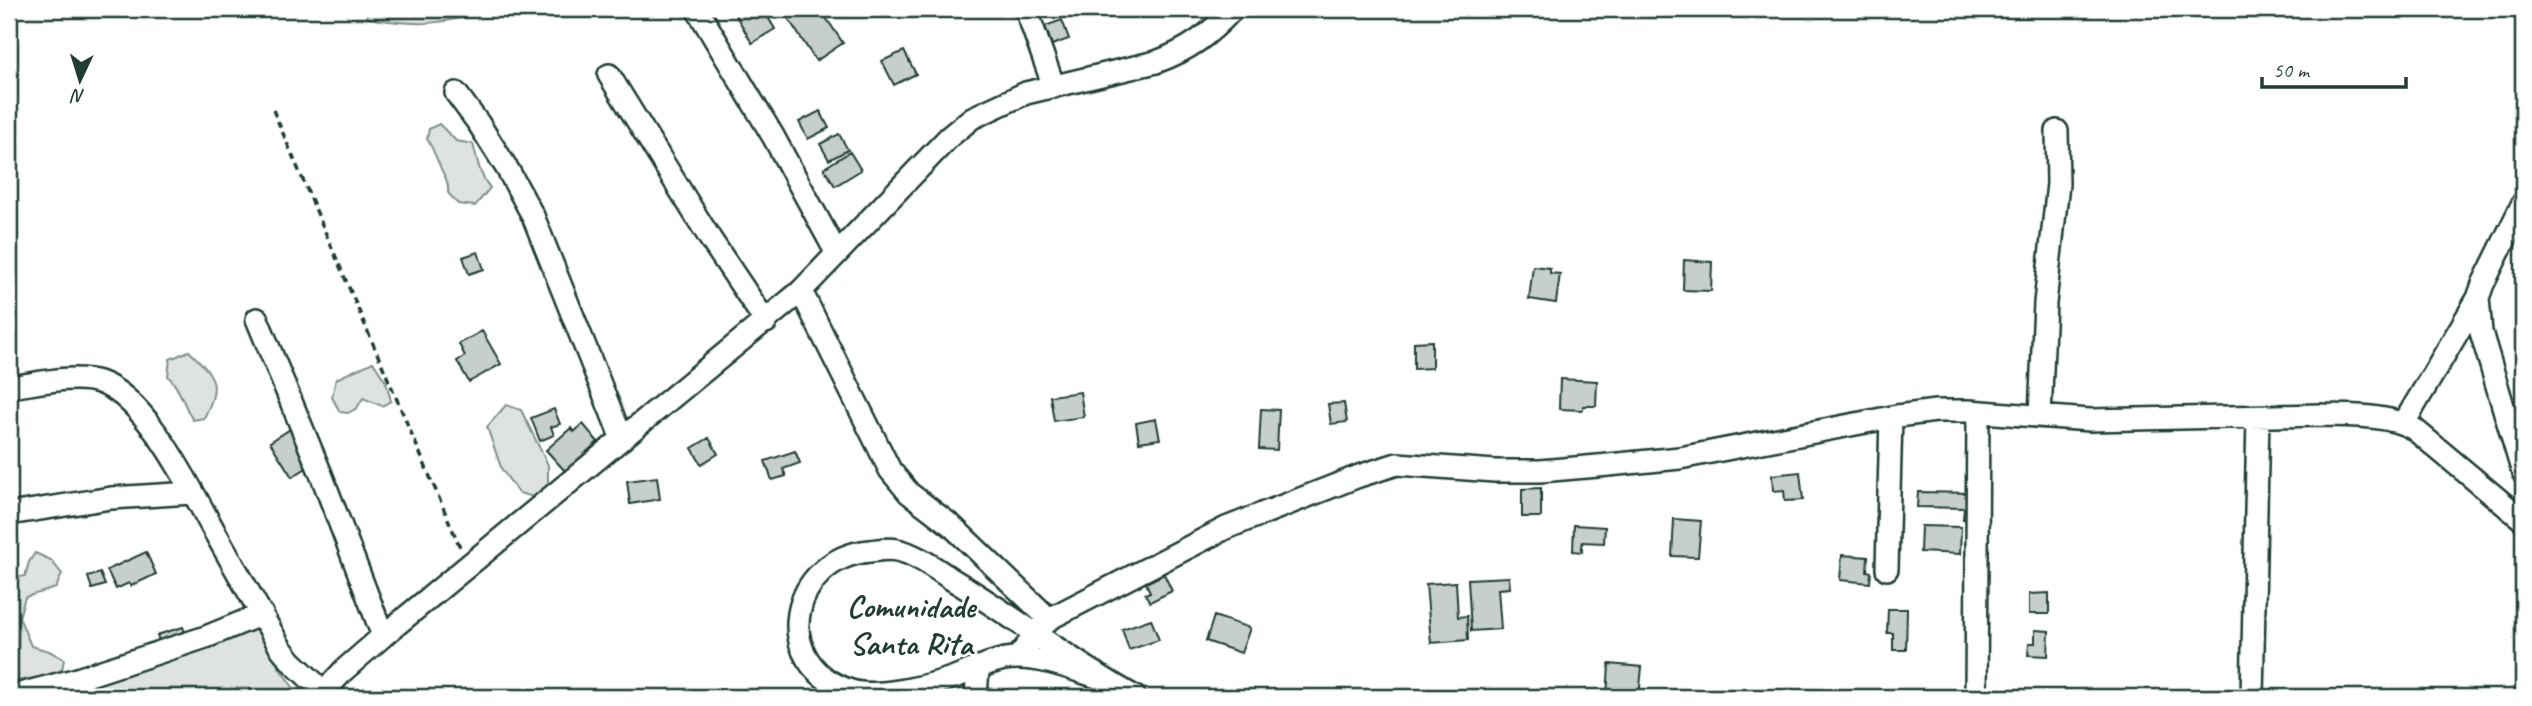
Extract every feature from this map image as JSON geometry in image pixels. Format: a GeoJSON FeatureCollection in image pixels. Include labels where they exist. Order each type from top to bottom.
{"type":"FeatureCollection","features":[{"type":"Feature","properties":{"kind":"street"},"geometry":{"type":"LineString","coordinates":[[696,9],[773,136],[836,253]]}},
{"type":"Feature","properties":{"kind":"street"},"geometry":{"type":"LineString","coordinates":[[1026,9],[1054,87]]}},
{"type":"Feature","properties":{"kind":"street"},"geometry":{"type":"LineString","coordinates":[[9,387],[86,379],[108,385],[125,398],[144,417],[172,456],[280,647],[326,695],[344,670],[383,636],[801,292],[949,137],[972,118],[1026,93],[1176,55],[1213,30],[1233,9]]}},
{"type":"Feature","properties":{"kind":"street"},"geometry":{"type":"LineString","coordinates":[[609,75],[766,322]]}},
{"type":"Feature","properties":{"kind":"street"},"geometry":{"type":"LineString","coordinates":[[456,93],[508,170],[533,216],[622,439]]}},
{"type":"Feature","properties":{"kind":"street"},"geometry":{"type":"LineString","coordinates":[[2040,416],[2045,303],[2058,184],[2057,131]]}},
{"type":"Feature","properties":{"kind":"street"},"geometry":{"type":"LineString","coordinates":[[2404,423],[2478,298],[2523,203]]}},
{"type":"Feature","properties":{"kind":"street"},"geometry":{"type":"LineString","coordinates":[[801,292],[890,470],[900,484],[952,526],[1042,627],[1097,677]]}},
{"type":"Feature","properties":{"kind":"street"},"geometry":{"type":"LineString","coordinates":[[2478,298],[2481,332],[2523,473]]}},
{"type":"Feature","properties":{"kind":"street"},"geometry":{"type":"LineString","coordinates":[[257,319],[321,474],[383,636]]}},
{"type":"Feature","properties":{"kind":"street"},"geometry":{"type":"LineString","coordinates":[[1017,658],[1042,627],[1226,527],[1359,476],[1398,464],[1495,471],[1598,467],[1680,457],[1936,411],[2124,420],[2351,416],[2404,423],[2523,520]]}},
{"type":"Feature","properties":{"kind":"street"},"geometry":{"type":"LineString","coordinates":[[1976,697],[1978,412]]}},
{"type":"Feature","properties":{"kind":"street"},"geometry":{"type":"LineString","coordinates":[[1887,569],[1891,417]]}},
{"type":"Feature","properties":{"kind":"street"},"geometry":{"type":"LineString","coordinates":[[2252,697],[2258,417]]}},
{"type":"Feature","properties":{"kind":"street"},"geometry":{"type":"LineString","coordinates":[[9,514],[111,498],[192,493]]}},
{"type":"Feature","properties":{"kind":"street"},"geometry":{"type":"LineString","coordinates":[[1042,627],[897,550],[856,552],[836,561],[816,577],[799,610],[799,642],[807,660],[831,683],[854,692],[876,694],[913,688],[951,679],[1004,659],[1017,658],[1052,663],[1097,677],[1135,697]]}},
{"type":"Feature","properties":{"kind":"street"},"geometry":{"type":"LineString","coordinates":[[9,697],[86,677],[206,637],[262,614]]}},
{"type":"Feature","properties":{"kind":"street"},"geometry":{"type":"LineString","coordinates":[[976,697],[978,668]]}},
{"type":"Feature","properties":{"kind":"street"},"geometry":{"type":"LineString","coordinates":[[75,697],[86,677]]}},
{"type":"Feature","properties":{"kind":"path"},"geometry":{"type":"LineString","coordinates":[[273,110],[468,565]]}},
{"type":"Feature","properties":{"kind":"shaded area"},"geometry":{"type":"Polygon","coordinates":[[[367,9],[489,9],[458,19],[415,23],[367,18],[367,9]]]}},
{"type":"Feature","properties":{"kind":"shaded area"},"geometry":{"type":"Polygon","coordinates":[[[439,124],[456,141],[473,144],[481,173],[490,188],[475,206],[458,204],[448,193],[446,179],[427,139],[429,129],[439,124]]]}},
{"type":"Feature","properties":{"kind":"shaded area"},"geometry":{"type":"Polygon","coordinates":[[[189,351],[210,375],[214,389],[204,418],[193,420],[168,376],[170,359],[189,351]]]}},
{"type":"Feature","properties":{"kind":"shaded area"},"geometry":{"type":"Polygon","coordinates":[[[373,362],[386,382],[391,401],[382,406],[363,398],[357,408],[348,413],[340,412],[332,397],[336,379],[373,362]]]}},
{"type":"Feature","properties":{"kind":"shaded area"},"geometry":{"type":"Polygon","coordinates":[[[506,405],[521,410],[548,465],[548,485],[534,497],[519,493],[502,470],[487,427],[506,405]]]}},
{"type":"Feature","properties":{"kind":"shaded area"},"geometry":{"type":"Polygon","coordinates":[[[35,553],[51,560],[62,574],[56,588],[25,597],[19,617],[31,646],[64,659],[62,670],[41,677],[9,682],[9,579],[25,576],[35,553]]]}},
{"type":"Feature","properties":{"kind":"shaded area"},"geometry":{"type":"Polygon","coordinates":[[[250,629],[258,630],[264,637],[278,666],[300,697],[83,697],[92,683],[177,657],[250,629]]]}},
{"type":"Feature","properties":{"kind":"building"},"geometry":{"type":"Polygon","coordinates":[[[744,9],[763,9],[775,29],[752,43],[735,14],[744,9]]]}},
{"type":"Feature","properties":{"kind":"building"},"geometry":{"type":"Polygon","coordinates":[[[795,9],[820,9],[843,43],[816,61],[786,15],[795,9]]]}},
{"type":"Feature","properties":{"kind":"building"},"geometry":{"type":"Polygon","coordinates":[[[1062,20],[1069,39],[1052,45],[1045,26],[1062,20]]]}},
{"type":"Feature","properties":{"kind":"building"},"geometry":{"type":"Polygon","coordinates":[[[904,51],[916,74],[894,85],[882,61],[904,51]]]}},
{"type":"Feature","properties":{"kind":"building"},"geometry":{"type":"Polygon","coordinates":[[[820,111],[829,128],[808,139],[799,122],[820,111]]]}},
{"type":"Feature","properties":{"kind":"building"},"geometry":{"type":"Polygon","coordinates":[[[839,134],[848,150],[829,160],[820,144],[839,134]]]}},
{"type":"Feature","properties":{"kind":"building"},"geometry":{"type":"Polygon","coordinates":[[[850,152],[861,170],[835,186],[824,168],[850,152]]]}},
{"type":"Feature","properties":{"kind":"building"},"geometry":{"type":"Polygon","coordinates":[[[478,252],[484,269],[469,274],[463,257],[478,252]]]}},
{"type":"Feature","properties":{"kind":"building"},"geometry":{"type":"Polygon","coordinates":[[[1684,260],[1712,262],[1711,291],[1683,290],[1684,260]]]}},
{"type":"Feature","properties":{"kind":"building"},"geometry":{"type":"Polygon","coordinates":[[[1533,266],[1550,268],[1550,273],[1560,274],[1556,303],[1529,299],[1533,266]]]}},
{"type":"Feature","properties":{"kind":"building"},"geometry":{"type":"Polygon","coordinates":[[[482,331],[501,364],[469,382],[457,361],[465,356],[459,344],[482,331]]]}},
{"type":"Feature","properties":{"kind":"building"},"geometry":{"type":"Polygon","coordinates":[[[1432,341],[1432,368],[1414,369],[1414,342],[1432,341]]]}},
{"type":"Feature","properties":{"kind":"building"},"geometry":{"type":"Polygon","coordinates":[[[1560,379],[1597,381],[1596,406],[1583,406],[1583,410],[1559,409],[1560,379]]]}},
{"type":"Feature","properties":{"kind":"building"},"geometry":{"type":"Polygon","coordinates":[[[1080,392],[1084,417],[1054,421],[1050,396],[1080,392]]]}},
{"type":"Feature","properties":{"kind":"building"},"geometry":{"type":"Polygon","coordinates":[[[1344,403],[1347,422],[1331,424],[1328,404],[1344,403]]]}},
{"type":"Feature","properties":{"kind":"building"},"geometry":{"type":"Polygon","coordinates":[[[554,409],[560,424],[551,427],[554,435],[540,441],[531,418],[554,409]]]}},
{"type":"Feature","properties":{"kind":"building"},"geometry":{"type":"Polygon","coordinates":[[[1261,409],[1279,410],[1277,450],[1259,449],[1261,409]]]}},
{"type":"Feature","properties":{"kind":"building"},"geometry":{"type":"Polygon","coordinates":[[[1156,419],[1160,439],[1139,442],[1136,423],[1156,419]]]}},
{"type":"Feature","properties":{"kind":"building"},"geometry":{"type":"Polygon","coordinates":[[[583,424],[598,442],[565,471],[546,450],[571,428],[574,432],[583,424]]]}},
{"type":"Feature","properties":{"kind":"building"},"geometry":{"type":"Polygon","coordinates":[[[292,428],[314,463],[292,477],[270,442],[292,428]]]}},
{"type":"Feature","properties":{"kind":"building"},"geometry":{"type":"Polygon","coordinates":[[[709,438],[718,454],[701,464],[692,448],[709,438]]]}},
{"type":"Feature","properties":{"kind":"building"},"geometry":{"type":"Polygon","coordinates":[[[795,451],[800,463],[783,469],[786,476],[772,480],[765,461],[795,451]]]}},
{"type":"Feature","properties":{"kind":"building"},"geometry":{"type":"Polygon","coordinates":[[[1800,472],[1803,500],[1785,501],[1784,490],[1773,491],[1772,475],[1800,472]]]}},
{"type":"Feature","properties":{"kind":"building"},"geometry":{"type":"Polygon","coordinates":[[[657,477],[660,499],[630,504],[627,481],[657,477]]]}},
{"type":"Feature","properties":{"kind":"building"},"geometry":{"type":"Polygon","coordinates":[[[1541,488],[1541,517],[1522,517],[1522,489],[1541,488]]]}},
{"type":"Feature","properties":{"kind":"building"},"geometry":{"type":"Polygon","coordinates":[[[1918,492],[1973,493],[1972,519],[1963,519],[1964,508],[1917,507],[1918,492]]]}},
{"type":"Feature","properties":{"kind":"building"},"geometry":{"type":"Polygon","coordinates":[[[1674,519],[1701,521],[1698,557],[1672,556],[1674,519]]]}},
{"type":"Feature","properties":{"kind":"building"},"geometry":{"type":"Polygon","coordinates":[[[1574,525],[1605,527],[1604,543],[1582,542],[1582,552],[1573,551],[1574,525]]]}},
{"type":"Feature","properties":{"kind":"building"},"geometry":{"type":"Polygon","coordinates":[[[1921,526],[1961,527],[1960,554],[1920,552],[1921,526]]]}},
{"type":"Feature","properties":{"kind":"building"},"geometry":{"type":"Polygon","coordinates":[[[146,552],[156,574],[131,586],[129,583],[116,589],[107,570],[146,552]]]}},
{"type":"Feature","properties":{"kind":"building"},"geometry":{"type":"Polygon","coordinates":[[[1842,555],[1868,557],[1870,583],[1840,580],[1842,555]]]}},
{"type":"Feature","properties":{"kind":"building"},"geometry":{"type":"Polygon","coordinates":[[[100,573],[105,585],[92,589],[88,577],[100,573]]]}},
{"type":"Feature","properties":{"kind":"building"},"geometry":{"type":"Polygon","coordinates":[[[1164,574],[1172,591],[1150,602],[1145,594],[1150,592],[1146,583],[1164,574]]]}},
{"type":"Feature","properties":{"kind":"building"},"geometry":{"type":"Polygon","coordinates":[[[1509,577],[1510,588],[1498,589],[1501,629],[1471,631],[1468,579],[1509,577]]]}},
{"type":"Feature","properties":{"kind":"building"},"geometry":{"type":"Polygon","coordinates":[[[1456,582],[1458,617],[1467,616],[1468,640],[1431,643],[1426,584],[1456,582]]]}},
{"type":"Feature","properties":{"kind":"building"},"geometry":{"type":"Polygon","coordinates":[[[2049,593],[2049,614],[2029,614],[2029,594],[2049,593]]]}},
{"type":"Feature","properties":{"kind":"building"},"geometry":{"type":"Polygon","coordinates":[[[1888,609],[1907,609],[1906,650],[1893,650],[1893,633],[1887,633],[1888,609]]]}},
{"type":"Feature","properties":{"kind":"building"},"geometry":{"type":"Polygon","coordinates":[[[1214,616],[1250,628],[1241,653],[1206,641],[1214,616]]]}},
{"type":"Feature","properties":{"kind":"building"},"geometry":{"type":"Polygon","coordinates":[[[1151,619],[1159,640],[1129,650],[1122,629],[1151,619]]]}},
{"type":"Feature","properties":{"kind":"building"},"geometry":{"type":"Polygon","coordinates":[[[183,627],[185,632],[159,641],[157,635],[183,627]]]}},
{"type":"Feature","properties":{"kind":"building"},"geometry":{"type":"Polygon","coordinates":[[[2035,630],[2049,631],[2048,656],[2028,655],[2029,643],[2035,643],[2035,630]]]}},
{"type":"Feature","properties":{"kind":"building"},"geometry":{"type":"Polygon","coordinates":[[[1609,664],[1642,667],[1639,697],[1607,697],[1609,664]]]}},
{"type":"Feature","properties":{"kind":"district","name":"Comunidade Santa Rita"},"geometry":{"type":"Point","coordinates":[911,624]}}]}
